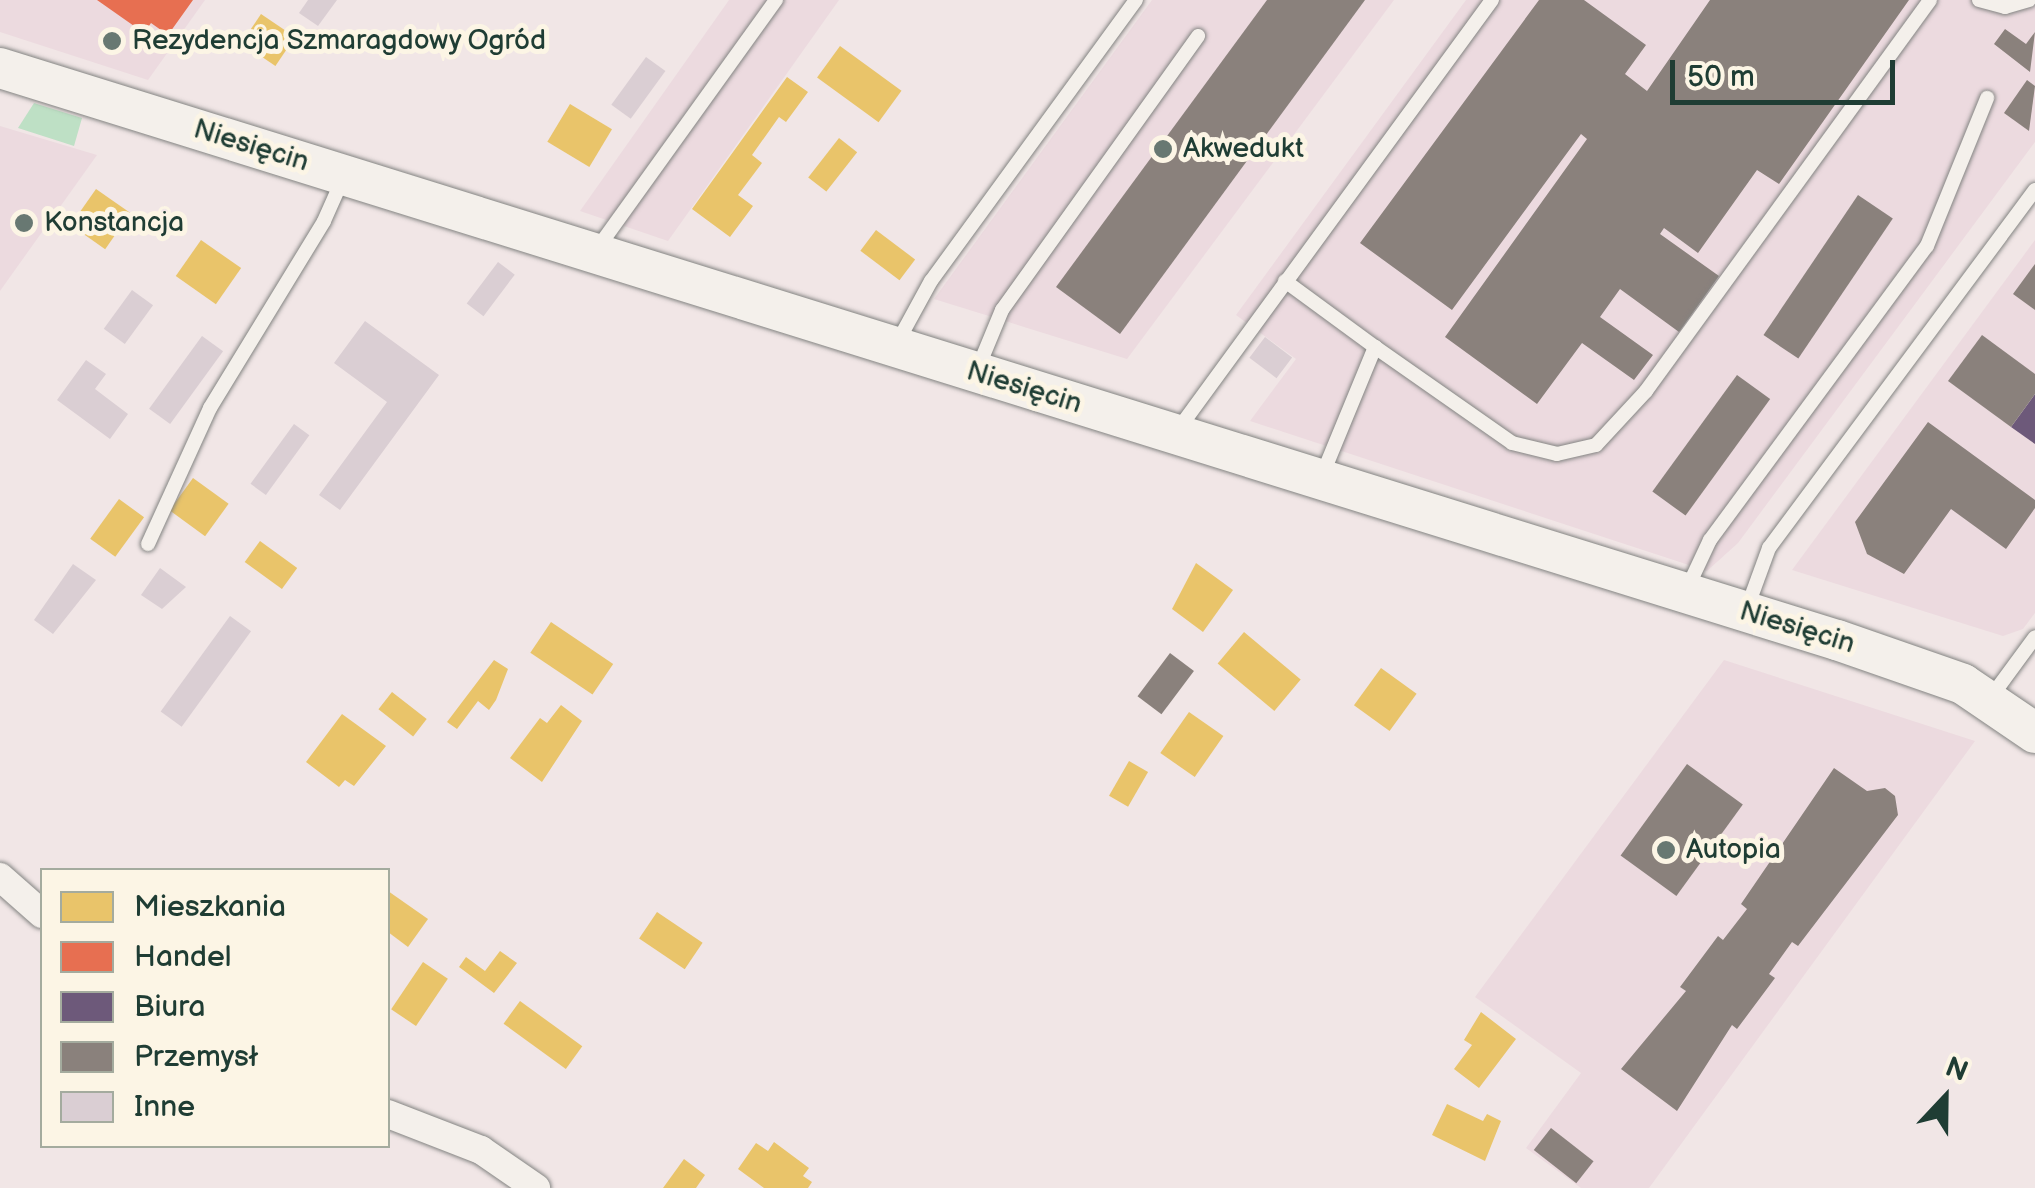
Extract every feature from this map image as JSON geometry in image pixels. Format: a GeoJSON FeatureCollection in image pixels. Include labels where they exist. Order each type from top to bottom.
{"type":"FeatureCollection","features":[{"type":"Feature","properties":{"kind":"street","name":"Niesięcin"},"geometry":{"type":"LineString","coordinates":[[0,68],[894,350],[1746,612],[1990,697],[2035,733]]}},
{"type":"Feature","properties":{"kind":"street"},"geometry":{"type":"LineString","coordinates":[[0,877],[40,912]]}},
{"type":"Feature","properties":{"kind":"street"},"geometry":{"type":"LineString","coordinates":[[390,1115],[481,1150],[536,1188]]}},
{"type":"Feature","properties":{"kind":"lane"},"geometry":{"type":"LineString","coordinates":[[593,253],[776,0]]}},
{"type":"Feature","properties":{"kind":"lane"},"geometry":{"type":"LineString","coordinates":[[894,350],[930,281],[1136,0]]}},
{"type":"Feature","properties":{"kind":"lane"},"geometry":{"type":"LineString","coordinates":[[1174,434],[1492,0]]}},
{"type":"Feature","properties":{"kind":"lane"},"geometry":{"type":"LineString","coordinates":[[1285,281],[1512,443],[1557,454],[1596,444],[1646,391],[1930,0]]}},
{"type":"Feature","properties":{"kind":"lane"},"geometry":{"type":"LineString","coordinates":[[1979,0],[2005,7],[2029,0]]}},
{"type":"Feature","properties":{"kind":"lane"},"geometry":{"type":"LineString","coordinates":[[976,374],[1002,310],[1198,36]]}},
{"type":"Feature","properties":{"kind":"lane"},"geometry":{"type":"LineString","coordinates":[[1686,594],[1710,540],[1927,246],[1987,98]]}},
{"type":"Feature","properties":{"kind":"lane"},"geometry":{"type":"LineString","coordinates":[[148,544],[210,408],[324,221],[344,175]]}},
{"type":"Feature","properties":{"kind":"lane"},"geometry":{"type":"LineString","coordinates":[[1746,612],[1770,548],[2035,190]]}},
{"type":"Feature","properties":{"kind":"lane"},"geometry":{"type":"LineString","coordinates":[[1320,480],[1376,347]]}},
{"type":"Feature","properties":{"kind":"lane"},"geometry":{"type":"LineString","coordinates":[[1990,697],[2035,637]]}},
{"type":"Feature","properties":{"kind":"shaded area","name":"Rezydencja Szmaragdowy Ogród"},"geometry":{"type":"Polygon","coordinates":[[[0,0],[205,0],[148,80],[0,32],[0,0]]]}},
{"type":"Feature","properties":{"kind":"shaded area"},"geometry":{"type":"Polygon","coordinates":[[[729,0],[839,0],[668,241],[580,211],[729,0]]]}},
{"type":"Feature","properties":{"kind":"shaded area","name":"Akwedukt"},"geometry":{"type":"Polygon","coordinates":[[[1152,0],[1394,0],[1127,359],[934,299],[1152,0]]]}},
{"type":"Feature","properties":{"kind":"shaded area"},"geometry":{"type":"Polygon","coordinates":[[[1466,0],[2035,0],[2035,142],[1738,543],[1707,571],[1250,421],[1296,359],[1236,315],[1466,0]]]}},
{"type":"Feature","properties":{"kind":"shaded area","name":"Konstancja"},"geometry":{"type":"Polygon","coordinates":[[[0,126],[97,155],[0,291],[0,126]]]}},
{"type":"Feature","properties":{"kind":"shaded area"},"geometry":{"type":"Polygon","coordinates":[[[2035,240],[2035,613],[2023,629],[2003,636],[1792,570],[2035,240]]]}},
{"type":"Feature","properties":{"kind":"shaded area"},"geometry":{"type":"Polygon","coordinates":[[[1724,660],[1975,741],[1649,1188],[1581,1188],[1526,1148],[1581,1073],[1475,997],[1724,660]]]}},
{"type":"Feature","properties":{"kind":"green space"},"geometry":{"type":"Polygon","coordinates":[[[34,103],[82,118],[74,146],[18,128],[34,103]]]}},
{"type":"Feature","properties":{"kind":"building: Mieszkania"},"geometry":{"type":"Polygon","coordinates":[[[261,14],[295,37],[275,66],[241,43],[261,14]]]}},
{"type":"Feature","properties":{"kind":"building: Mieszkania"},"geometry":{"type":"Polygon","coordinates":[[[840,46],[901,91],[879,122],[817,78],[840,46]]]}},
{"type":"Feature","properties":{"kind":"building: Mieszkania"},"geometry":{"type":"Polygon","coordinates":[[[787,77],[808,92],[786,122],[779,117],[752,155],[762,163],[738,195],[753,206],[730,237],[692,209],[787,77]]]}},
{"type":"Feature","properties":{"kind":"building: Mieszkania"},"geometry":{"type":"Polygon","coordinates":[[[570,104],[612,129],[589,167],[547,142],[570,104]]]}},
{"type":"Feature","properties":{"kind":"building: Mieszkania"},"geometry":{"type":"Polygon","coordinates":[[[839,138],[857,152],[826,192],[808,177],[839,138]]]}},
{"type":"Feature","properties":{"kind":"building: Mieszkania"},"geometry":{"type":"Polygon","coordinates":[[[96,189],[130,213],[105,249],[71,225],[96,189]]]}},
{"type":"Feature","properties":{"kind":"building: Mieszkania"},"geometry":{"type":"Polygon","coordinates":[[[876,230],[915,259],[899,280],[860,251],[876,230]]]}},
{"type":"Feature","properties":{"kind":"building: Mieszkania"},"geometry":{"type":"Polygon","coordinates":[[[201,240],[241,268],[216,304],[176,276],[201,240]]]}},
{"type":"Feature","properties":{"kind":"building: Mieszkania"},"geometry":{"type":"Polygon","coordinates":[[[193,478],[229,504],[205,536],[169,510],[193,478]]]}},
{"type":"Feature","properties":{"kind":"building: Mieszkania"},"geometry":{"type":"Polygon","coordinates":[[[119,499],[144,517],[115,557],[90,539],[119,499]]]}},
{"type":"Feature","properties":{"kind":"building: Mieszkania"},"geometry":{"type":"Polygon","coordinates":[[[260,541],[297,568],[282,589],[245,562],[260,541]]]}},
{"type":"Feature","properties":{"kind":"building: Mieszkania"},"geometry":{"type":"Polygon","coordinates":[[[1196,563],[1233,590],[1203,632],[1172,609],[1196,563]]]}},
{"type":"Feature","properties":{"kind":"building: Mieszkania"},"geometry":{"type":"Polygon","coordinates":[[[551,622],[613,664],[592,695],[530,653],[551,622]]]}},
{"type":"Feature","properties":{"kind":"building: Mieszkania"},"geometry":{"type":"Polygon","coordinates":[[[1244,632],[1301,680],[1274,711],[1218,663],[1244,632]]]}},
{"type":"Feature","properties":{"kind":"building: Mieszkania"},"geometry":{"type":"Polygon","coordinates":[[[494,660],[508,669],[496,700],[489,710],[478,701],[457,729],[447,722],[494,660]]]}},
{"type":"Feature","properties":{"kind":"building: Mieszkania"},"geometry":{"type":"Polygon","coordinates":[[[1381,668],[1417,694],[1390,731],[1354,705],[1381,668]]]}},
{"type":"Feature","properties":{"kind":"building: Mieszkania"},"geometry":{"type":"Polygon","coordinates":[[[392,692],[427,719],[413,736],[378,709],[392,692]]]}},
{"type":"Feature","properties":{"kind":"building: Mieszkania"},"geometry":{"type":"Polygon","coordinates":[[[561,705],[582,721],[542,782],[510,758],[540,718],[547,723],[561,705]]]}},
{"type":"Feature","properties":{"kind":"building: Mieszkania"},"geometry":{"type":"Polygon","coordinates":[[[1189,712],[1223,736],[1195,777],[1160,753],[1189,712]]]}},
{"type":"Feature","properties":{"kind":"building: Mieszkania"},"geometry":{"type":"Polygon","coordinates":[[[342,714],[386,746],[354,786],[345,780],[339,787],[306,762],[342,714]]]}},
{"type":"Feature","properties":{"kind":"building: Mieszkania"},"geometry":{"type":"Polygon","coordinates":[[[1129,761],[1148,772],[1128,807],[1109,796],[1129,761]]]}},
{"type":"Feature","properties":{"kind":"building: Mieszkania"},"geometry":{"type":"Polygon","coordinates":[[[390,892],[428,919],[408,947],[390,934],[390,892]]]}},
{"type":"Feature","properties":{"kind":"building: Mieszkania"},"geometry":{"type":"Polygon","coordinates":[[[657,912],[703,943],[685,969],[639,939],[657,912]]]}},
{"type":"Feature","properties":{"kind":"building: Mieszkania"},"geometry":{"type":"Polygon","coordinates":[[[500,951],[517,963],[494,993],[459,967],[466,957],[485,971],[500,951]]]}},
{"type":"Feature","properties":{"kind":"building: Mieszkania"},"geometry":{"type":"Polygon","coordinates":[[[423,962],[448,979],[416,1026],[391,1009],[423,962]]]}},
{"type":"Feature","properties":{"kind":"building: Mieszkania"},"geometry":{"type":"Polygon","coordinates":[[[520,1001],[582,1046],[566,1069],[504,1024],[520,1001]]]}},
{"type":"Feature","properties":{"kind":"building: Mieszkania"},"geometry":{"type":"Polygon","coordinates":[[[1481,1012],[1516,1039],[1479,1088],[1454,1069],[1472,1045],[1464,1040],[1481,1012]]]}},
{"type":"Feature","properties":{"kind":"building: Mieszkania"},"geometry":{"type":"Polygon","coordinates":[[[1447,1104],[1483,1121],[1487,1114],[1501,1121],[1485,1161],[1432,1135],[1447,1104]]]}},
{"type":"Feature","properties":{"kind":"building: Mieszkania"},"geometry":{"type":"Polygon","coordinates":[[[774,1142],[809,1168],[803,1176],[812,1182],[808,1188],[764,1188],[738,1169],[756,1143],[768,1151],[774,1142]]]}},
{"type":"Feature","properties":{"kind":"building: Mieszkania"},"geometry":{"type":"Polygon","coordinates":[[[684,1159],[705,1175],[696,1188],[663,1188],[684,1159]]]}},
{"type":"Feature","properties":{"kind":"building: Handel","name":"Rezydencja Szmaragdowy Ogród"},"geometry":{"type":"Polygon","coordinates":[[[97,0],[193,0],[168,35],[151,23],[144,33],[97,0]]]}},
{"type":"Feature","properties":{"kind":"building: Biura"},"geometry":{"type":"Polygon","coordinates":[[[2035,394],[2035,444],[2011,427],[2035,394]]]}},
{"type":"Feature","properties":{"kind":"building: Przemysł"},"geometry":{"type":"Polygon","coordinates":[[[1267,0],[1365,0],[1120,334],[1056,287],[1267,0]]]}},
{"type":"Feature","properties":{"kind":"building: Przemysł"},"geometry":{"type":"Polygon","coordinates":[[[1539,0],[1584,0],[1646,45],[1625,74],[1647,91],[1710,0],[1909,0],[1779,184],[1757,170],[1698,253],[1664,228],[1660,234],[1719,276],[1679,332],[1620,289],[1600,317],[1653,355],[1634,380],[1582,343],[1537,404],[1445,337],[1587,139],[1581,134],[1452,310],[1360,243],[1539,0]]]}},
{"type":"Feature","properties":{"kind":"building: Przemysł"},"geometry":{"type":"Polygon","coordinates":[[[2005,29],[2026,44],[2035,32],[2030,72],[1994,44],[2005,29]]]}},
{"type":"Feature","properties":{"kind":"building: Przemysł"},"geometry":{"type":"Polygon","coordinates":[[[2027,80],[2035,86],[2029,131],[2004,113],[2027,80]]]}},
{"type":"Feature","properties":{"kind":"building: Przemysł"},"geometry":{"type":"Polygon","coordinates":[[[1858,195],[1893,218],[1798,359],[1763,335],[1858,195]]]}},
{"type":"Feature","properties":{"kind":"building: Przemysł"},"geometry":{"type":"Polygon","coordinates":[[[2035,264],[2035,310],[2013,294],[2035,264]]]}},
{"type":"Feature","properties":{"kind":"building: Przemysł"},"geometry":{"type":"Polygon","coordinates":[[[1982,335],[2035,374],[2035,394],[2011,427],[1948,381],[1982,335]]]}},
{"type":"Feature","properties":{"kind":"building: Przemysł"},"geometry":{"type":"Polygon","coordinates":[[[1737,375],[1770,399],[1686,516],[1652,491],[1737,375]]]}},
{"type":"Feature","properties":{"kind":"building: Przemysł"},"geometry":{"type":"Polygon","coordinates":[[[1928,422],[2035,500],[2035,508],[2006,549],[1951,509],[1904,574],[1867,554],[1855,522],[1928,422]]]}},
{"type":"Feature","properties":{"kind":"building: Przemysł"},"geometry":{"type":"Polygon","coordinates":[[[1170,653],[1194,671],[1161,714],[1138,696],[1170,653]]]}},
{"type":"Feature","properties":{"kind":"building: Przemysł"},"geometry":{"type":"Polygon","coordinates":[[[1687,764],[1743,805],[1676,896],[1621,855],[1687,764]]]}},
{"type":"Feature","properties":{"kind":"building: Przemysł"},"geometry":{"type":"Polygon","coordinates":[[[1834,768],[1867,791],[1885,788],[1895,796],[1898,815],[1798,946],[1792,942],[1769,974],[1775,978],[1737,1029],[1732,1025],[1677,1111],[1621,1069],[1686,991],[1680,987],[1718,936],[1723,940],[1747,909],[1741,904],[1834,768]]]}},
{"type":"Feature","properties":{"kind":"building: Przemysł"},"geometry":{"type":"Polygon","coordinates":[[[1551,1128],[1594,1161],[1576,1183],[1534,1150],[1551,1128]]]}},
{"type":"Feature","properties":{"kind":"building: Inne"},"geometry":{"type":"Polygon","coordinates":[[[308,0],[337,0],[318,26],[299,13],[308,0]]]}},
{"type":"Feature","properties":{"kind":"building: Inne"},"geometry":{"type":"Polygon","coordinates":[[[646,57],[665,71],[631,119],[611,105],[646,57]]]}},
{"type":"Feature","properties":{"kind":"building: Inne"},"geometry":{"type":"Polygon","coordinates":[[[498,262],[515,275],[483,316],[467,304],[498,262]]]}},
{"type":"Feature","properties":{"kind":"building: Inne"},"geometry":{"type":"Polygon","coordinates":[[[132,290],[153,305],[125,344],[104,329],[132,290]]]}},
{"type":"Feature","properties":{"kind":"building: Inne"},"geometry":{"type":"Polygon","coordinates":[[[365,321],[439,375],[340,510],[319,495],[387,402],[334,363],[365,321]]]}},
{"type":"Feature","properties":{"kind":"building: Inne"},"geometry":{"type":"Polygon","coordinates":[[[202,336],[223,351],[170,424],[149,409],[202,336]]]}},
{"type":"Feature","properties":{"kind":"building: Inne"},"geometry":{"type":"Polygon","coordinates":[[[1265,337],[1292,357],[1277,378],[1249,358],[1265,337]]]}},
{"type":"Feature","properties":{"kind":"building: Inne"},"geometry":{"type":"Polygon","coordinates":[[[86,360],[106,374],[95,389],[128,414],[110,439],[57,400],[86,360]]]}},
{"type":"Feature","properties":{"kind":"building: Inne"},"geometry":{"type":"Polygon","coordinates":[[[294,424],[309,435],[266,495],[251,484],[294,424]]]}},
{"type":"Feature","properties":{"kind":"building: Inne"},"geometry":{"type":"Polygon","coordinates":[[[73,564],[96,580],[53,634],[34,620],[73,564]]]}},
{"type":"Feature","properties":{"kind":"building: Inne"},"geometry":{"type":"Polygon","coordinates":[[[160,568],[186,587],[162,609],[141,595],[160,568]]]}},
{"type":"Feature","properties":{"kind":"building: Inne"},"geometry":{"type":"Polygon","coordinates":[[[230,616],[251,631],[182,727],[161,711],[230,616]]]}},
{"type":"Feature","properties":{"kind":"place","name":"Rezydencja Szmaragdowy Ogród"},"geometry":{"type":"Point","coordinates":[112,41]}},
{"type":"Feature","properties":{"kind":"place","name":"Akwedukt"},"geometry":{"type":"Point","coordinates":[1163,149]}},
{"type":"Feature","properties":{"kind":"place","name":"Konstancja"},"geometry":{"type":"Point","coordinates":[24,223]}},
{"type":"Feature","properties":{"kind":"place","name":"Autopia"},"geometry":{"type":"Point","coordinates":[1666,850]}}]}
